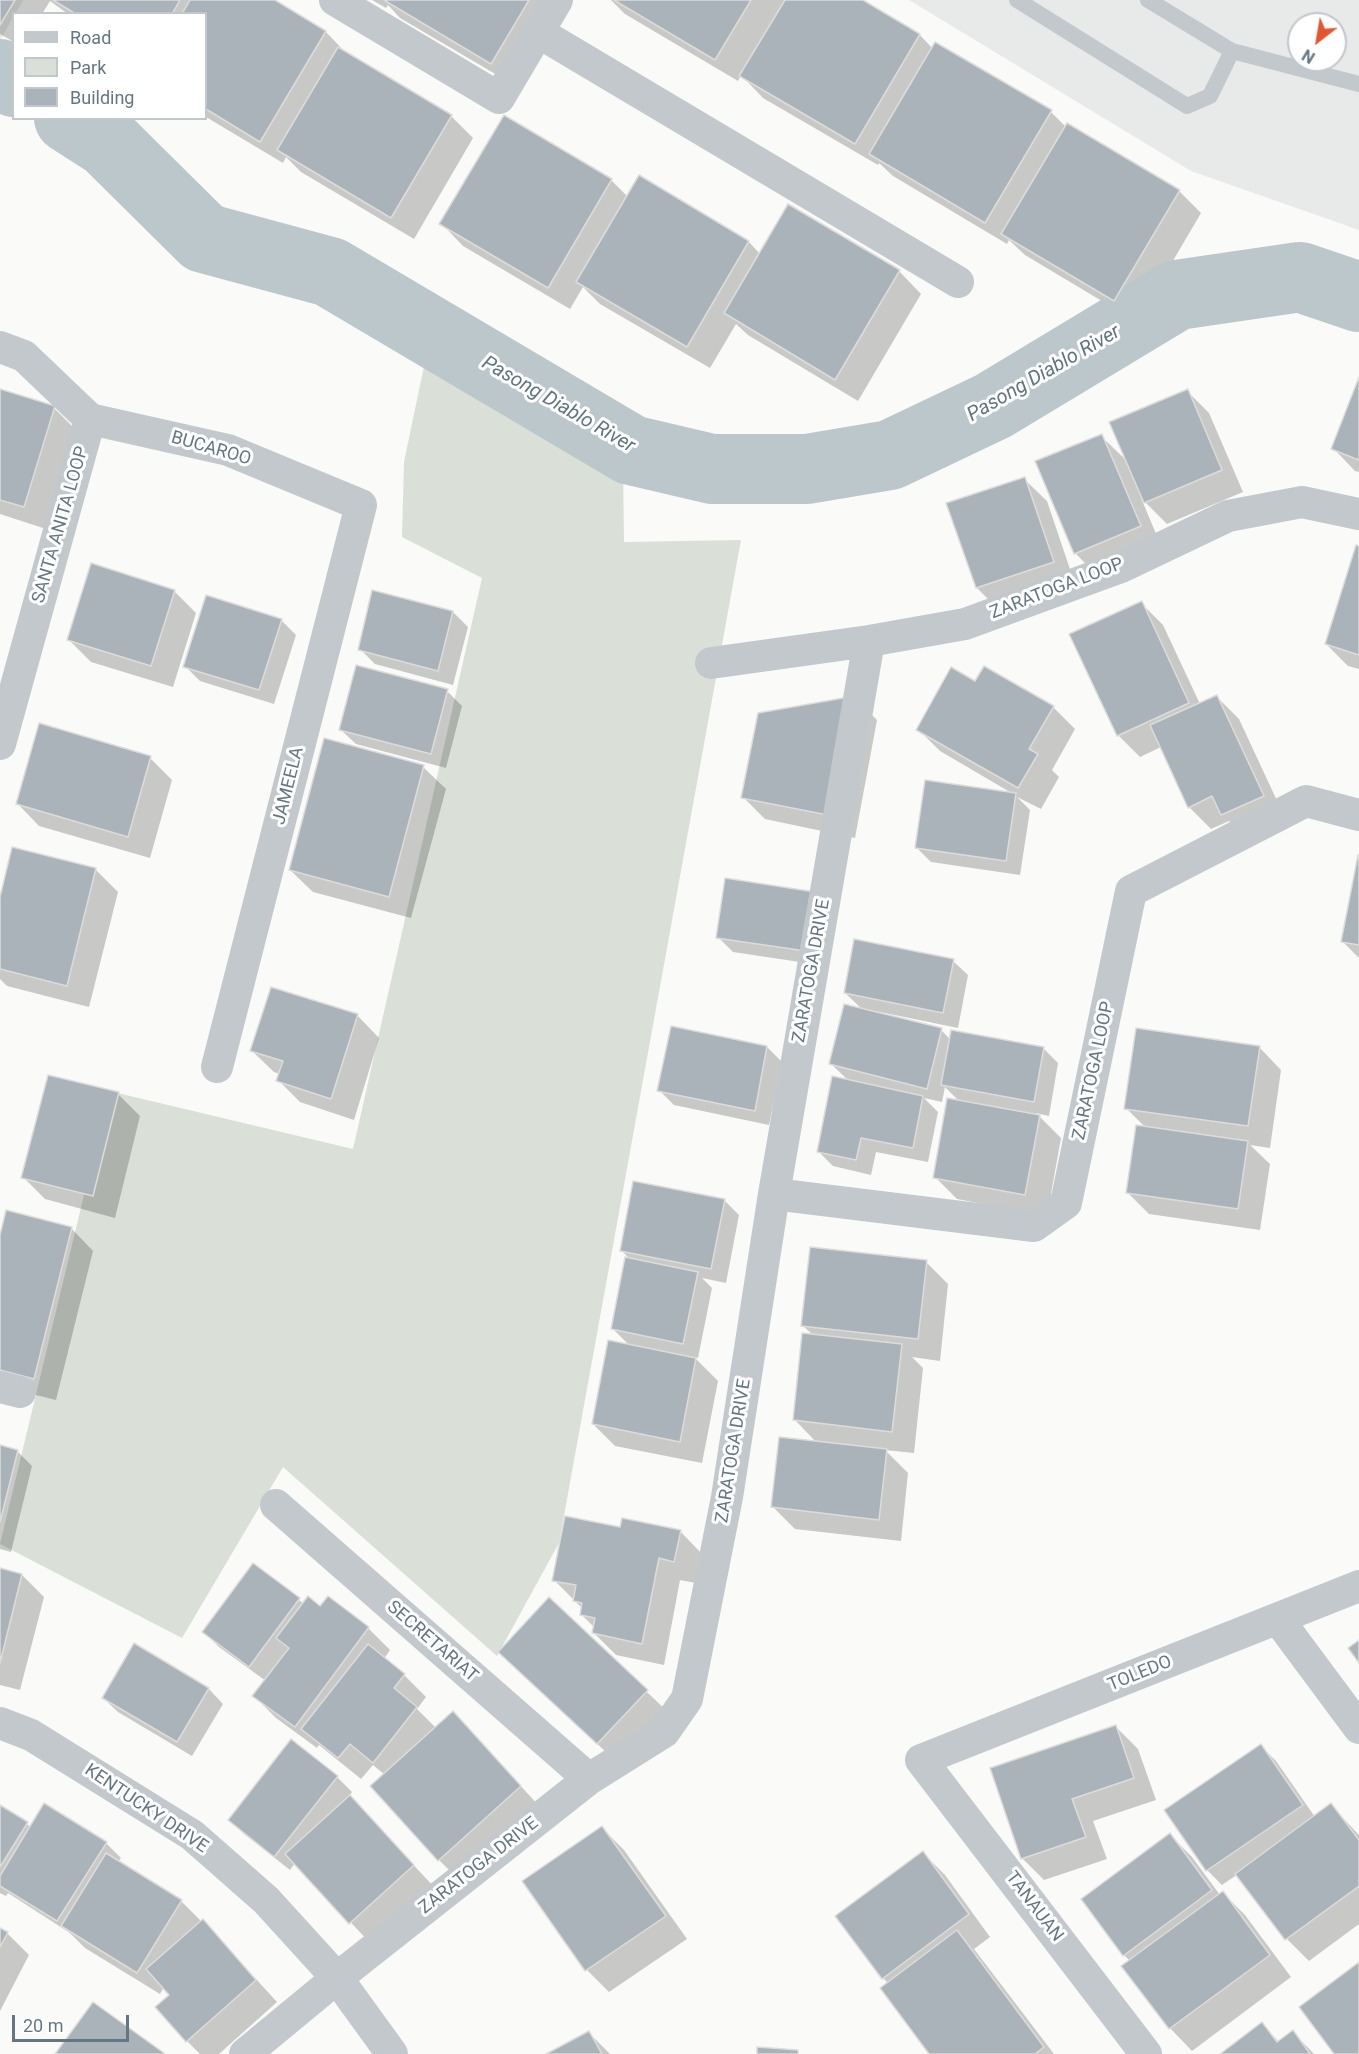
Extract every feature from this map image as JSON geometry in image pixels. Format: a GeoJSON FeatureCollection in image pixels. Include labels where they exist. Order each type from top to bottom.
{"type":"FeatureCollection","features":[{"type":"Feature","properties":{"kind":"street"},"geometry":{"type":"LineString","coordinates":[[335,0],[499,98],[557,0]]}},
{"type":"Feature","properties":{"kind":"street"},"geometry":{"type":"LineString","coordinates":[[538,32],[958,282]]}},
{"type":"Feature","properties":{"kind":"street"},"geometry":{"type":"LineString","coordinates":[[0,346],[24,357],[90,419]]}},
{"type":"Feature","properties":{"kind":"street","name":"BUCAROO"},"geometry":{"type":"LineString","coordinates":[[90,419],[228,450],[361,505]]}},
{"type":"Feature","properties":{"kind":"street","name":"SANTA ANITA LOOP"},"geometry":{"type":"LineString","coordinates":[[0,744],[90,419]]}},
{"type":"Feature","properties":{"kind":"street","name":"ZARATOGA LOOP"},"geometry":{"type":"LineString","coordinates":[[711,663],[869,641],[965,624],[1121,567],[1228,516],[1302,502],[1359,514]]}},
{"type":"Feature","properties":{"kind":"street","name":"JAMEELA"},"geometry":{"type":"LineString","coordinates":[[217,1067],[361,505]]}},
{"type":"Feature","properties":{"kind":"street","name":"ZARATOGA DRIVE"},"geometry":{"type":"LineString","coordinates":[[245,2054],[337,1978],[589,1779],[664,1732],[687,1699],[727,1497],[774,1194],[869,641]]}},
{"type":"Feature","properties":{"kind":"street","name":"ZARATOGA LOOP"},"geometry":{"type":"LineString","coordinates":[[774,1194],[1034,1226],[1066,1203],[1131,891],[1306,801],[1359,815]]}},
{"type":"Feature","properties":{"kind":"street","name":"SECRETARIAT"},"geometry":{"type":"LineString","coordinates":[[276,1505],[589,1779]]}},
{"type":"Feature","properties":{"kind":"street","name":"TOLEDO"},"geometry":{"type":"LineString","coordinates":[[921,1760],[1359,1586]]}},
{"type":"Feature","properties":{"kind":"street"},"geometry":{"type":"LineString","coordinates":[[1278,1619],[1359,1728]]}},
{"type":"Feature","properties":{"kind":"street","name":"KENTUCKY DRIVE"},"geometry":{"type":"LineString","coordinates":[[0,1723],[31,1735],[192,1835],[266,1900],[337,1978],[392,2054]]}},
{"type":"Feature","properties":{"kind":"street","name":"TANAUAN"},"geometry":{"type":"LineString","coordinates":[[921,1760],[1146,2054]]}},
{"type":"Feature","properties":{"kind":"lane"},"geometry":{"type":"LineString","coordinates":[[1017,0],[1187,106],[1210,96],[1232,51]]}},
{"type":"Feature","properties":{"kind":"lane"},"geometry":{"type":"LineString","coordinates":[[1148,0],[1232,51],[1359,84]]}},
{"type":"Feature","properties":{"kind":"shaded area"},"geometry":{"type":"Polygon","coordinates":[[[0,0],[23,0],[17,12],[12,12],[12,19],[0,41],[0,0]]]}},
{"type":"Feature","properties":{"kind":"shaded area"},"geometry":{"type":"Polygon","coordinates":[[[909,0],[1359,0],[1359,230],[1191,171],[909,0]]]}},
{"type":"Feature","properties":{"kind":"green space"},"geometry":{"type":"Polygon","coordinates":[[[427,352],[623,466],[624,542],[741,540],[559,1543],[497,1656],[283,1467],[182,1638],[0,1544],[109,1091],[353,1149],[482,578],[402,537],[404,462],[427,352]]]}},
{"type":"Feature","properties":{"kind":"building"},"geometry":{"type":"Polygon","coordinates":[[[0,0],[15,0],[0,25],[0,0]]]}},
{"type":"Feature","properties":{"kind":"building"},"geometry":{"type":"Polygon","coordinates":[[[53,0],[180,0],[173,12],[73,12],[53,0]]]}},
{"type":"Feature","properties":{"kind":"building"},"geometry":{"type":"Polygon","coordinates":[[[190,0],[275,0],[326,31],[260,142],[207,110],[207,12],[183,12],[190,0]]]}},
{"type":"Feature","properties":{"kind":"building"},"geometry":{"type":"Polygon","coordinates":[[[384,0],[529,0],[491,64],[384,0]]]}},
{"type":"Feature","properties":{"kind":"building"},"geometry":{"type":"Polygon","coordinates":[[[614,0],[751,0],[715,60],[614,0]]]}},
{"type":"Feature","properties":{"kind":"building"},"geometry":{"type":"Polygon","coordinates":[[[785,0],[863,0],[920,34],[855,144],[739,76],[785,0]]]}},
{"type":"Feature","properties":{"kind":"building"},"geometry":{"type":"Polygon","coordinates":[[[935,42],[1052,110],[985,223],[869,154],[935,42]]]}},
{"type":"Feature","properties":{"kind":"building"},"geometry":{"type":"Polygon","coordinates":[[[338,47],[452,115],[391,218],[277,150],[338,47]]]}},
{"type":"Feature","properties":{"kind":"building"},"geometry":{"type":"Polygon","coordinates":[[[504,115],[612,179],[548,288],[439,224],[504,115]]]}},
{"type":"Feature","properties":{"kind":"building"},"geometry":{"type":"Polygon","coordinates":[[[1067,123],[1180,190],[1114,301],[1001,234],[1067,123]]]}},
{"type":"Feature","properties":{"kind":"building"},"geometry":{"type":"Polygon","coordinates":[[[639,175],[749,241],[687,347],[576,282],[639,175]]]}},
{"type":"Feature","properties":{"kind":"building"},"geometry":{"type":"Polygon","coordinates":[[[788,204],[900,270],[835,380],[724,313],[788,204]]]}},
{"type":"Feature","properties":{"kind":"building"},"geometry":{"type":"Polygon","coordinates":[[[1359,377],[1359,460],[1331,449],[1359,377]]]}},
{"type":"Feature","properties":{"kind":"building"},"geometry":{"type":"Polygon","coordinates":[[[0,389],[55,406],[24,507],[0,500],[0,389]]]}},
{"type":"Feature","properties":{"kind":"building"},"geometry":{"type":"Polygon","coordinates":[[[1188,389],[1222,470],[1144,503],[1109,422],[1188,389]]]}},
{"type":"Feature","properties":{"kind":"building"},"geometry":{"type":"Polygon","coordinates":[[[1102,434],[1141,526],[1074,554],[1035,461],[1102,434]]]}},
{"type":"Feature","properties":{"kind":"building"},"geometry":{"type":"Polygon","coordinates":[[[1025,477],[1054,562],[976,588],[946,503],[1025,477]]]}},
{"type":"Feature","properties":{"kind":"building"},"geometry":{"type":"Polygon","coordinates":[[[1356,545],[1359,546],[1359,655],[1325,644],[1356,545]]]}},
{"type":"Feature","properties":{"kind":"building"},"geometry":{"type":"Polygon","coordinates":[[[91,563],[175,590],[151,666],[67,640],[91,563]]]}},
{"type":"Feature","properties":{"kind":"building"},"geometry":{"type":"Polygon","coordinates":[[[372,590],[453,611],[438,671],[358,650],[372,590]]]}},
{"type":"Feature","properties":{"kind":"building"},"geometry":{"type":"Polygon","coordinates":[[[206,595],[282,619],[259,690],[183,667],[206,595]]]}},
{"type":"Feature","properties":{"kind":"building"},"geometry":{"type":"Polygon","coordinates":[[[1142,601],[1189,703],[1117,736],[1069,634],[1142,601]]]}},
{"type":"Feature","properties":{"kind":"building"},"geometry":{"type":"Polygon","coordinates":[[[356,665],[448,689],[431,754],[339,730],[356,665]]]}},
{"type":"Feature","properties":{"kind":"building"},"geometry":{"type":"Polygon","coordinates":[[[984,666],[1054,706],[1029,749],[1038,754],[1018,788],[916,730],[951,667],[975,681],[984,666]]]}},
{"type":"Feature","properties":{"kind":"building"},"geometry":{"type":"Polygon","coordinates":[[[1217,695],[1264,796],[1221,815],[1212,796],[1188,808],[1150,725],[1217,695]]]}},
{"type":"Feature","properties":{"kind":"building"},"geometry":{"type":"Polygon","coordinates":[[[855,696],[833,816],[741,798],[758,713],[855,696]]]}},
{"type":"Feature","properties":{"kind":"building"},"geometry":{"type":"Polygon","coordinates":[[[39,723],[151,756],[128,837],[16,804],[39,723]]]}},
{"type":"Feature","properties":{"kind":"building"},"geometry":{"type":"Polygon","coordinates":[[[324,738],[424,765],[389,897],[289,870],[324,738]]]}},
{"type":"Feature","properties":{"kind":"building"},"geometry":{"type":"Polygon","coordinates":[[[925,780],[1016,793],[1006,861],[915,848],[925,780]]]}},
{"type":"Feature","properties":{"kind":"building"},"geometry":{"type":"Polygon","coordinates":[[[12,847],[96,868],[67,986],[0,969],[0,897],[12,847]]]}},
{"type":"Feature","properties":{"kind":"building"},"geometry":{"type":"Polygon","coordinates":[[[1359,855],[1359,945],[1341,942],[1359,855]]]}},
{"type":"Feature","properties":{"kind":"building"},"geometry":{"type":"Polygon","coordinates":[[[725,878],[815,892],[806,951],[716,938],[725,878]]]}},
{"type":"Feature","properties":{"kind":"building"},"geometry":{"type":"Polygon","coordinates":[[[854,939],[954,959],[943,1013],[844,993],[854,939]]]}},
{"type":"Feature","properties":{"kind":"building"},"geometry":{"type":"Polygon","coordinates":[[[271,987],[358,1014],[331,1099],[276,1081],[283,1061],[250,1051],[271,987]]]}},
{"type":"Feature","properties":{"kind":"building"},"geometry":{"type":"Polygon","coordinates":[[[844,1004],[942,1028],[927,1089],[829,1064],[844,1004]]]}},
{"type":"Feature","properties":{"kind":"building"},"geometry":{"type":"Polygon","coordinates":[[[671,1026],[767,1046],[755,1111],[657,1091],[671,1026]]]}},
{"type":"Feature","properties":{"kind":"building"},"geometry":{"type":"Polygon","coordinates":[[[1136,1028],[1260,1046],[1248,1126],[1124,1109],[1136,1028]]]}},
{"type":"Feature","properties":{"kind":"building"},"geometry":{"type":"Polygon","coordinates":[[[951,1030],[1044,1047],[1034,1102],[941,1085],[951,1030]]]}},
{"type":"Feature","properties":{"kind":"building"},"geometry":{"type":"Polygon","coordinates":[[[48,1075],[119,1092],[93,1196],[21,1178],[48,1075]]]}},
{"type":"Feature","properties":{"kind":"building"},"geometry":{"type":"Polygon","coordinates":[[[832,1076],[923,1096],[913,1148],[861,1138],[856,1160],[817,1152],[832,1076]]]}},
{"type":"Feature","properties":{"kind":"building"},"geometry":{"type":"Polygon","coordinates":[[[947,1098],[1040,1115],[1025,1195],[933,1178],[947,1098]]]}},
{"type":"Feature","properties":{"kind":"building"},"geometry":{"type":"Polygon","coordinates":[[[1136,1125],[1248,1141],[1238,1209],[1126,1193],[1136,1125]]]}},
{"type":"Feature","properties":{"kind":"building"},"geometry":{"type":"Polygon","coordinates":[[[633,1181],[725,1199],[711,1269],[620,1251],[633,1181]]]}},
{"type":"Feature","properties":{"kind":"building"},"geometry":{"type":"Polygon","coordinates":[[[6,1210],[72,1227],[34,1379],[0,1370],[0,1235],[6,1210]]]}},
{"type":"Feature","properties":{"kind":"building"},"geometry":{"type":"Polygon","coordinates":[[[810,1247],[927,1260],[918,1339],[801,1326],[810,1247]]]}},
{"type":"Feature","properties":{"kind":"building"},"geometry":{"type":"Polygon","coordinates":[[[625,1257],[698,1272],[683,1344],[611,1329],[625,1257]]]}},
{"type":"Feature","properties":{"kind":"building"},"geometry":{"type":"Polygon","coordinates":[[[802,1333],[902,1344],[892,1432],[793,1420],[802,1333]]]}},
{"type":"Feature","properties":{"kind":"building"},"geometry":{"type":"Polygon","coordinates":[[[608,1340],[696,1358],[680,1442],[592,1424],[608,1340]]]}},
{"type":"Feature","properties":{"kind":"building"},"geometry":{"type":"Polygon","coordinates":[[[779,1437],[887,1449],[879,1520],[771,1507],[779,1437]]]}},
{"type":"Feature","properties":{"kind":"building"},"geometry":{"type":"Polygon","coordinates":[[[0,1445],[18,1450],[0,1522],[0,1445]]]}},
{"type":"Feature","properties":{"kind":"building"},"geometry":{"type":"Polygon","coordinates":[[[565,1516],[620,1527],[622,1518],[681,1530],[674,1562],[659,1558],[642,1644],[592,1633],[595,1618],[580,1615],[582,1603],[573,1601],[576,1585],[552,1581],[565,1516]]]}},
{"type":"Feature","properties":{"kind":"building"},"geometry":{"type":"Polygon","coordinates":[[[253,1563],[300,1598],[249,1667],[202,1632],[253,1563]]]}},
{"type":"Feature","properties":{"kind":"building"},"geometry":{"type":"Polygon","coordinates":[[[0,1568],[22,1574],[0,1663],[0,1568]]]}},
{"type":"Feature","properties":{"kind":"building"},"geometry":{"type":"Polygon","coordinates":[[[308,1596],[320,1606],[328,1596],[369,1627],[295,1727],[252,1696],[289,1648],[276,1638],[308,1596]]]}},
{"type":"Feature","properties":{"kind":"building"},"geometry":{"type":"Polygon","coordinates":[[[549,1597],[648,1690],[597,1744],[498,1652],[549,1597]]]}},
{"type":"Feature","properties":{"kind":"building"},"geometry":{"type":"Polygon","coordinates":[[[1359,1640],[1359,1663],[1348,1648],[1359,1640]]]}},
{"type":"Feature","properties":{"kind":"building"},"geometry":{"type":"Polygon","coordinates":[[[134,1643],[209,1688],[177,1742],[102,1698],[134,1643]]]}},
{"type":"Feature","properties":{"kind":"building"},"geometry":{"type":"Polygon","coordinates":[[[368,1644],[405,1674],[394,1688],[417,1707],[373,1763],[350,1744],[338,1758],[301,1729],[368,1644]]]}},
{"type":"Feature","properties":{"kind":"building"},"geometry":{"type":"Polygon","coordinates":[[[453,1711],[521,1786],[438,1861],[370,1786],[453,1711]]]}},
{"type":"Feature","properties":{"kind":"building"},"geometry":{"type":"Polygon","coordinates":[[[1116,1725],[1134,1778],[1072,1799],[1086,1837],[1021,1859],[990,1768],[1116,1725]]]}},
{"type":"Feature","properties":{"kind":"building"},"geometry":{"type":"Polygon","coordinates":[[[291,1739],[338,1776],[274,1857],[228,1820],[291,1739]]]}},
{"type":"Feature","properties":{"kind":"building"},"geometry":{"type":"Polygon","coordinates":[[[1261,1744],[1303,1805],[1206,1871],[1164,1810],[1261,1744]]]}},
{"type":"Feature","properties":{"kind":"building"},"geometry":{"type":"Polygon","coordinates":[[[350,1795],[414,1865],[349,1924],[285,1854],[350,1795]]]}},
{"type":"Feature","properties":{"kind":"building"},"geometry":{"type":"Polygon","coordinates":[[[44,1803],[107,1842],[57,1921],[0,1886],[0,1876],[44,1803]]]}},
{"type":"Feature","properties":{"kind":"building"},"geometry":{"type":"Polygon","coordinates":[[[1331,1803],[1359,1840],[1359,1886],[1285,1940],[1235,1874],[1331,1803]]]}},
{"type":"Feature","properties":{"kind":"building"},"geometry":{"type":"Polygon","coordinates":[[[0,1805],[28,1822],[0,1867],[0,1805]]]}},
{"type":"Feature","properties":{"kind":"building"},"geometry":{"type":"Polygon","coordinates":[[[602,1826],[666,1916],[585,1971],[522,1881],[602,1826]]]}},
{"type":"Feature","properties":{"kind":"building"},"geometry":{"type":"Polygon","coordinates":[[[1170,1833],[1212,1890],[1123,1956],[1081,1899],[1170,1833]]]}},
{"type":"Feature","properties":{"kind":"building"},"geometry":{"type":"Polygon","coordinates":[[[923,1851],[969,1914],[882,1979],[835,1916],[923,1851]]]}},
{"type":"Feature","properties":{"kind":"building"},"geometry":{"type":"Polygon","coordinates":[[[106,1853],[182,1900],[137,1973],[61,1926],[106,1853]]]}},
{"type":"Feature","properties":{"kind":"building"},"geometry":{"type":"Polygon","coordinates":[[[1223,1891],[1270,1955],[1169,2029],[1121,1966],[1223,1891]]]}},
{"type":"Feature","properties":{"kind":"building"},"geometry":{"type":"Polygon","coordinates":[[[203,1919],[256,1980],[186,2042],[155,2007],[169,1995],[146,1969],[203,1919]]]}},
{"type":"Feature","properties":{"kind":"building"},"geometry":{"type":"Polygon","coordinates":[[[0,1928],[8,1932],[0,1947],[0,1928]]]}},
{"type":"Feature","properties":{"kind":"building"},"geometry":{"type":"Polygon","coordinates":[[[957,1930],[1044,2047],[1035,2054],[929,2054],[880,1988],[957,1930]]]}},
{"type":"Feature","properties":{"kind":"building"},"geometry":{"type":"Polygon","coordinates":[[[1359,1962],[1359,2054],[1334,2054],[1299,2007],[1359,1962]]]}},
{"type":"Feature","properties":{"kind":"building"},"geometry":{"type":"Polygon","coordinates":[[[93,2002],[164,2053],[164,2054],[55,2054],[93,2002]]]}},
{"type":"Feature","properties":{"kind":"building"},"geometry":{"type":"Polygon","coordinates":[[[1262,2022],[1277,2042],[1293,2030],[1310,2054],[1220,2054],[1262,2022]]]}},
{"type":"Feature","properties":{"kind":"building"},"geometry":{"type":"Polygon","coordinates":[[[589,2031],[602,2054],[546,2054],[589,2031]]]}},
{"type":"Feature","properties":{"kind":"building"},"geometry":{"type":"Polygon","coordinates":[[[757,2047],[798,2050],[798,2054],[757,2054],[757,2047]]]}},
{"type":"Feature","properties":{"kind":"waterway","name":"Pasong Diablo River"},"geometry":{"type":"LineString","coordinates":[[0,74],[12,81]]}},
{"type":"Feature","properties":{"kind":"waterway","name":"Pasong Diablo River"},"geometry":{"type":"LineString","coordinates":[[72,120],[108,143],[204,238],[330,272],[631,450],[712,469],[807,469],[890,455],[993,406],[1177,295],[1300,277],[1359,297]]}}]}
